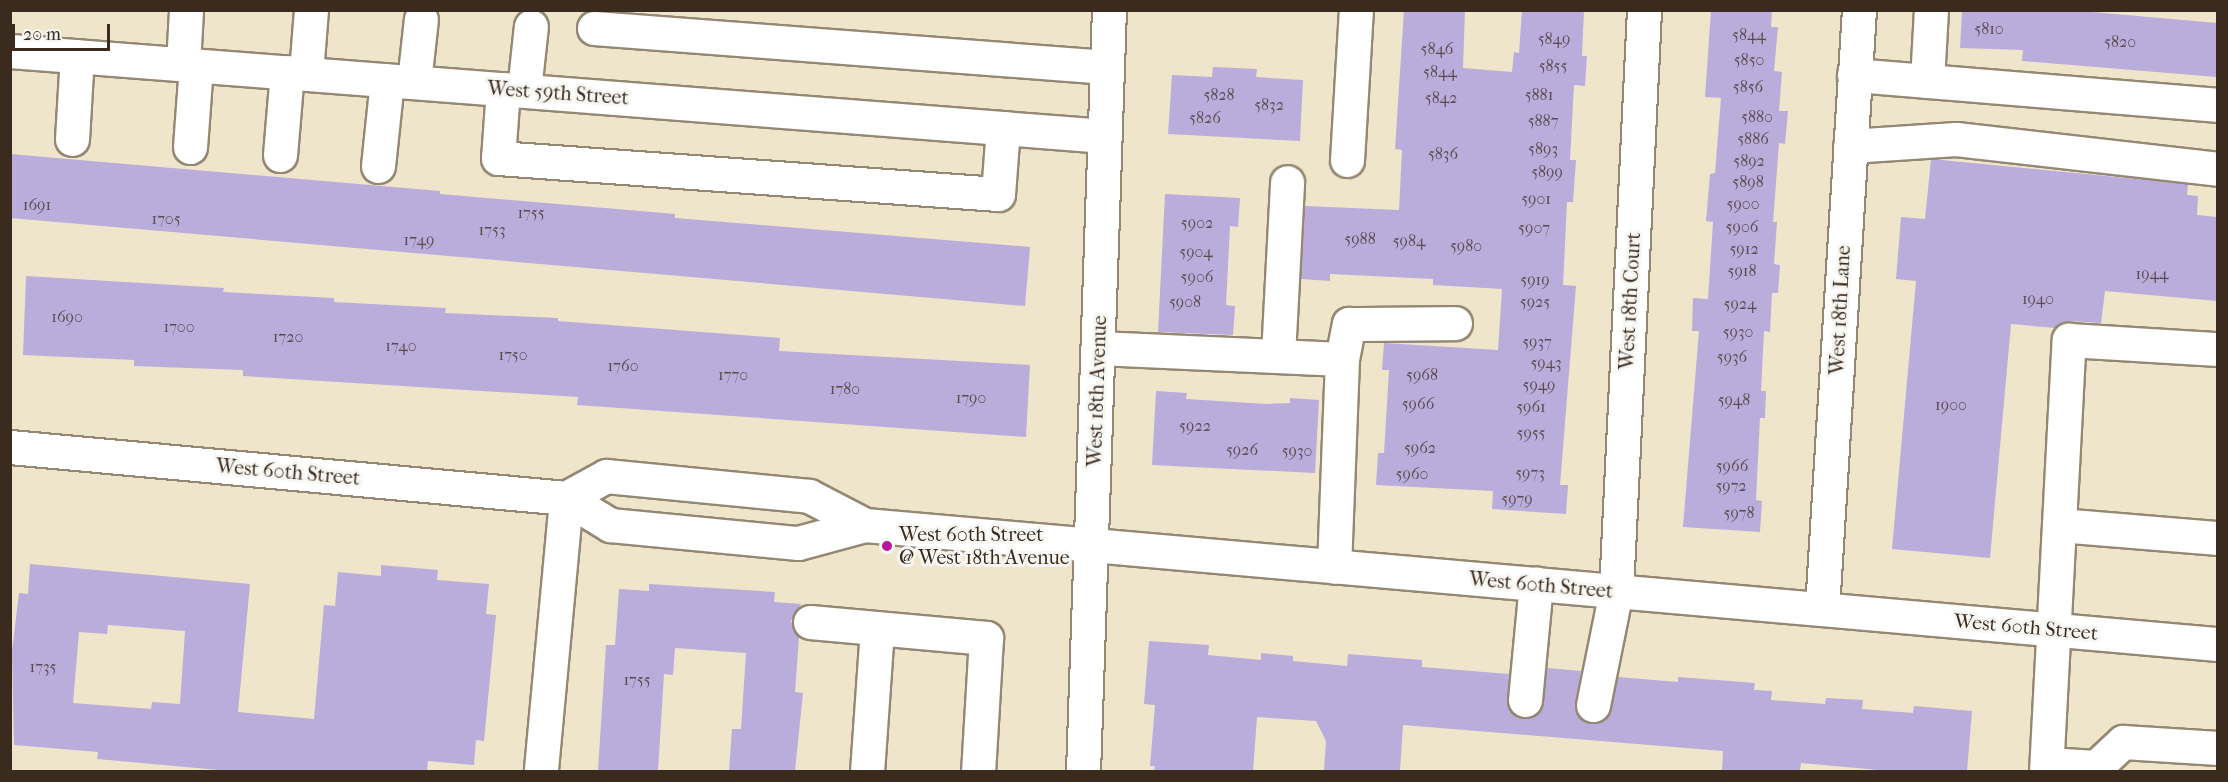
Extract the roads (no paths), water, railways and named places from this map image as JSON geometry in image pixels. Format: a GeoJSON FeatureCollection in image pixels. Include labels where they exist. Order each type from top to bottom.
{"type":"FeatureCollection","features":[{"type":"Feature","properties":{"kind":"street"},"geometry":{"type":"LineString","coordinates":[[186,10],[190,147]]}},
{"type":"Feature","properties":{"kind":"street"},"geometry":{"type":"LineString","coordinates":[[280,155],[311,10]]}},
{"type":"Feature","properties":{"kind":"street","name":"West 18th Avenue"},"geometry":{"type":"LineString","coordinates":[[1083,771],[1093,546],[1110,10]]}},
{"type":"Feature","properties":{"kind":"street"},"geometry":{"type":"LineString","coordinates":[[1347,160],[1356,10]]}},
{"type":"Feature","properties":{"kind":"street","name":"West 18th Court"},"geometry":{"type":"LineString","coordinates":[[1593,705],[1616,591],[1644,10]]}},
{"type":"Feature","properties":{"kind":"street","name":"West 18th Lane"},"geometry":{"type":"LineString","coordinates":[[1822,609],[1859,10]]}},
{"type":"Feature","properties":{"kind":"street"},"geometry":{"type":"LineString","coordinates":[[1927,81],[1931,10]]}},
{"type":"Feature","properties":{"kind":"street"},"geometry":{"type":"LineString","coordinates":[[378,166],[400,81],[421,19]]}},
{"type":"Feature","properties":{"kind":"street"},"geometry":{"type":"LineString","coordinates":[[531,26],[498,158],[998,194],[1003,128]]}},
{"type":"Feature","properties":{"kind":"street"},"geometry":{"type":"LineString","coordinates":[[594,28],[1107,67]]}},
{"type":"Feature","properties":{"kind":"street","name":"West 59th Street"},"geometry":{"type":"LineString","coordinates":[[10,51],[1105,136]]}},
{"type":"Feature","properties":{"kind":"street"},"geometry":{"type":"LineString","coordinates":[[72,139],[77,56]]}},
{"type":"Feature","properties":{"kind":"street"},"geometry":{"type":"LineString","coordinates":[[1854,75],[2217,105]]}},
{"type":"Feature","properties":{"kind":"street"},"geometry":{"type":"LineString","coordinates":[[1850,146],[1956,139],[2217,169]]}},
{"type":"Feature","properties":{"kind":"street"},"geometry":{"type":"LineString","coordinates":[[1278,356],[1287,182]]}},
{"type":"Feature","properties":{"kind":"street"},"geometry":{"type":"LineString","coordinates":[[1334,567],[1342,359],[1349,324],[1455,323]]}},
{"type":"Feature","properties":{"kind":"street"},"geometry":{"type":"LineString","coordinates":[[2217,349],[2069,340],[2046,768],[2096,767],[2123,742],[2217,748]]}},
{"type":"Feature","properties":{"kind":"street"},"geometry":{"type":"LineString","coordinates":[[1098,348],[1342,359]]}},
{"type":"Feature","properties":{"kind":"street","name":"West 60th Street"},"geometry":{"type":"LineString","coordinates":[[10,447],[566,498],[610,525],[786,542],[798,543],[865,525],[2217,644]]}},
{"type":"Feature","properties":{"kind":"street","name":"West 60th Street"},"geometry":{"type":"LineString","coordinates":[[566,498],[606,476],[809,496],[865,525]]}},
{"type":"Feature","properties":{"kind":"street"},"geometry":{"type":"LineString","coordinates":[[541,769],[566,498]]}},
{"type":"Feature","properties":{"kind":"street"},"geometry":{"type":"LineString","coordinates":[[2059,525],[2217,538]]}},
{"type":"Feature","properties":{"kind":"street"},"geometry":{"type":"LineString","coordinates":[[1525,700],[1536,585]]}},
{"type":"Feature","properties":{"kind":"street"},"geometry":{"type":"LineString","coordinates":[[810,622],[986,638],[978,771]]}},
{"type":"Feature","properties":{"kind":"street"},"geometry":{"type":"LineString","coordinates":[[867,771],[877,628]]}},
{"type":"Feature","properties":{"kind":"place","name":"West 60th Street @ West 18th Avenue"},"geometry":{"type":"Point","coordinates":[887,546]}}]}
